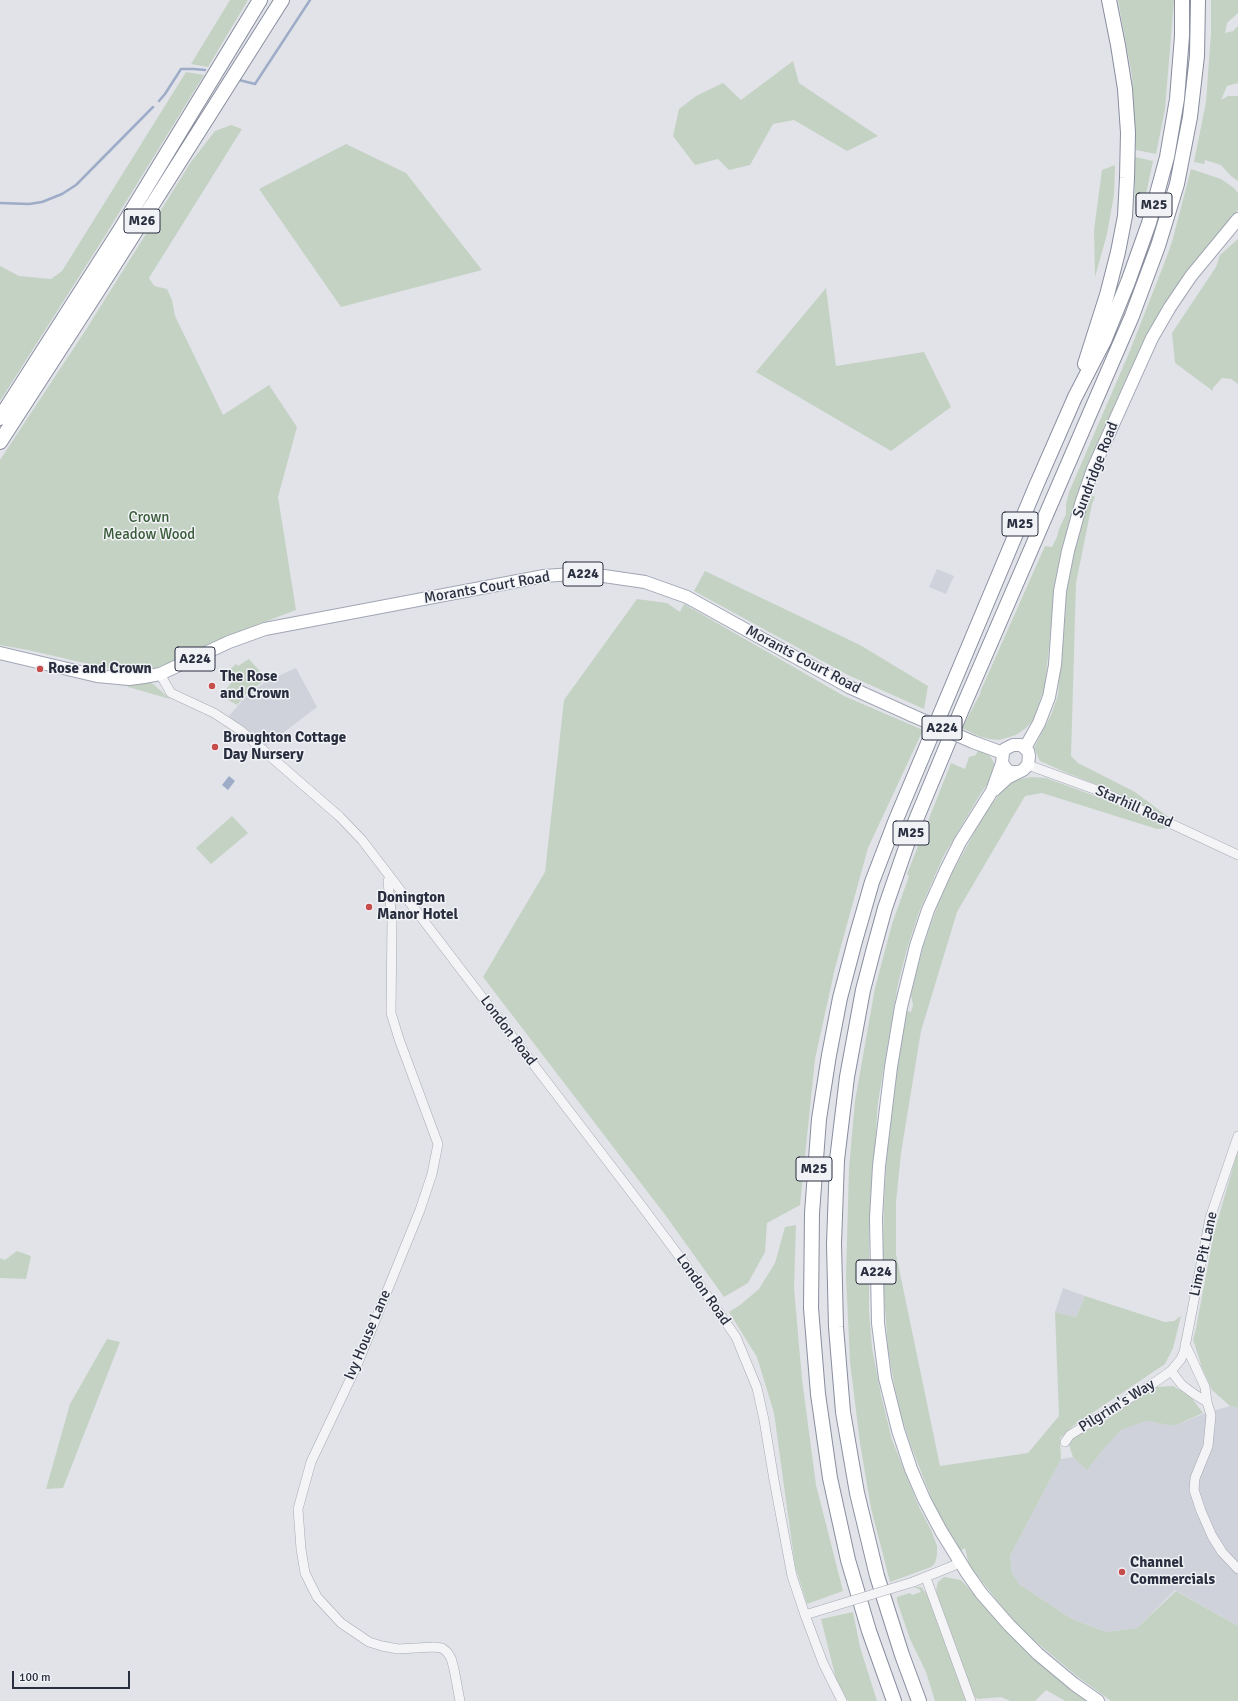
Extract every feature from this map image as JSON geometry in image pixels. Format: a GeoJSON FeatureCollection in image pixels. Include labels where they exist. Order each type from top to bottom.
{"type":"FeatureCollection","features":[{"type":"Feature","properties":{"kind":"highway","name":"M26"},"geometry":{"type":"LineString","coordinates":[[0,418],[122,228],[260,0]]}},
{"type":"Feature","properties":{"kind":"highway","name":"M26"},"geometry":{"type":"LineString","coordinates":[[0,442],[282,0]]}},
{"type":"Feature","properties":{"kind":"highway","name":"M25"},"geometry":{"type":"LineString","coordinates":[[1075,397],[1113,274],[1125,216],[1128,156],[1126,111],[1122,67],[1109,0]]}},
{"type":"Feature","properties":{"kind":"highway","name":"M25"},"geometry":{"type":"LineString","coordinates":[[894,1701],[869,1631],[848,1560],[834,1498],[823,1435],[814,1351],[810,1266],[813,1181],[819,1119],[829,1055],[840,998],[872,882],[907,792],[966,650],[1075,397],[1104,341],[1140,252],[1158,191],[1177,99],[1182,36],[1182,0]]}},
{"type":"Feature","properties":{"kind":"highway","name":"M25"},"geometry":{"type":"LineString","coordinates":[[919,1701],[902,1656],[876,1576],[857,1493],[843,1412],[836,1327],[834,1244],[837,1160],[847,1077],[863,990],[874,948],[885,908],[913,827],[959,715],[1132,316],[1158,246],[1177,184],[1190,117],[1197,56],[1198,0]]}},
{"type":"Feature","properties":{"kind":"main road","name":"Sundridge Road"},"geometry":{"type":"LineString","coordinates":[[1025,748],[1039,723],[1049,697],[1055,665],[1060,591],[1068,551],[1081,504],[1093,469],[1152,338],[1170,307],[1192,276],[1238,219]]}},
{"type":"Feature","properties":{"kind":"main road","name":"Morants Court Road"},"geometry":{"type":"LineString","coordinates":[[160,674],[229,642],[265,629],[544,576],[572,574],[597,575],[645,582],[687,597],[849,687],[973,742],[1002,758]]}},
{"type":"Feature","properties":{"kind":"main road","name":"A224"},"geometry":{"type":"LineString","coordinates":[[0,653],[114,679],[129,679],[160,674]]}},
{"type":"Feature","properties":{"kind":"main road"},"geometry":{"type":"LineString","coordinates":[[1013,745],[1025,748],[1029,756],[1023,768],[1011,772],[1004,766],[1002,758],[1005,749],[1013,745]]}},
{"type":"Feature","properties":{"kind":"main road","name":"A224"},"geometry":{"type":"LineString","coordinates":[[1002,758],[992,791],[960,842],[928,910],[916,946],[901,1007],[884,1117],[876,1218],[878,1323],[885,1378],[898,1430],[911,1469],[931,1512],[960,1563],[981,1593],[997,1612],[1034,1649],[1074,1684],[1098,1701]]}},
{"type":"Feature","properties":{"kind":"main road","name":"A224"},"geometry":{"type":"LineString","coordinates":[[992,791],[1007,778],[1023,768]]}},
{"type":"Feature","properties":{"kind":"street","name":"London Road"},"geometry":{"type":"LineString","coordinates":[[160,674],[171,693],[214,713],[240,730],[340,817],[362,840],[641,1205],[736,1336],[747,1361],[760,1401],[792,1576],[804,1615],[842,1701]]}},
{"type":"Feature","properties":{"kind":"street","name":"Starhill Road"},"geometry":{"type":"LineString","coordinates":[[1023,768],[1105,793],[1238,855]]}},
{"type":"Feature","properties":{"kind":"street","name":"Ivy House Lane"},"geometry":{"type":"LineString","coordinates":[[390,877],[388,881],[392,921],[391,1012],[399,1039],[438,1144],[432,1174],[420,1210],[357,1365],[311,1462],[298,1509],[301,1549],[305,1573],[317,1597],[345,1626],[369,1642],[382,1646],[398,1649],[434,1647],[442,1648],[447,1652],[451,1658],[454,1669],[460,1701]]}},
{"type":"Feature","properties":{"kind":"street","name":"Lime Pit Lane"},"geometry":{"type":"LineString","coordinates":[[1171,1371],[1181,1359],[1210,1218],[1238,1136]]}},
{"type":"Feature","properties":{"kind":"street"},"geometry":{"type":"LineString","coordinates":[[1185,1344],[1205,1388],[1211,1415],[1208,1446],[1195,1478],[1194,1490],[1212,1536],[1222,1552],[1238,1569]]}},
{"type":"Feature","properties":{"kind":"street"},"geometry":{"type":"LineString","coordinates":[[1171,1371],[1182,1385],[1207,1402]]}},
{"type":"Feature","properties":{"kind":"street","name":"Pilgrim's Way"},"geometry":{"type":"LineString","coordinates":[[1065,1442],[1070,1435],[1148,1387],[1171,1371]]}},
{"type":"Feature","properties":{"kind":"street"},"geometry":{"type":"LineString","coordinates":[[804,1615],[926,1578],[960,1563]]}},
{"type":"Feature","properties":{"kind":"street"},"geometry":{"type":"LineString","coordinates":[[926,1578],[971,1701]]}},
{"type":"Feature","properties":{"kind":"shaded area"},"geometry":{"type":"Polygon","coordinates":[[[937,569],[954,576],[946,594],[929,587],[937,569]]]}},
{"type":"Feature","properties":{"kind":"shaded area"},"geometry":{"type":"Polygon","coordinates":[[[296,668],[317,707],[266,746],[229,716],[248,694],[267,681],[296,668]]]}},
{"type":"Feature","properties":{"kind":"shaded area"},"geometry":{"type":"Polygon","coordinates":[[[1063,1288],[1085,1296],[1076,1317],[1055,1312],[1063,1288]]]}},
{"type":"Feature","properties":{"kind":"shaded area"},"geometry":{"type":"Polygon","coordinates":[[[1230,1406],[1238,1408],[1238,1626],[1175,1590],[1137,1628],[1106,1632],[1072,1619],[1019,1584],[1012,1573],[1010,1556],[1061,1459],[1073,1457],[1087,1469],[1120,1430],[1146,1421],[1174,1426],[1203,1414],[1230,1406]]]}},
{"type":"Feature","properties":{"kind":"green space"},"geometry":{"type":"Polygon","coordinates":[[[230,0],[248,0],[208,67],[191,64],[230,0]]]}},
{"type":"Feature","properties":{"kind":"green space"},"geometry":{"type":"Polygon","coordinates":[[[1118,0],[1174,0],[1165,109],[1156,154],[1136,150],[1132,76],[1118,0]]]}},
{"type":"Feature","properties":{"kind":"green space"},"geometry":{"type":"Polygon","coordinates":[[[1211,0],[1238,0],[1238,13],[1227,23],[1225,33],[1233,31],[1238,26],[1238,83],[1227,86],[1221,100],[1228,96],[1238,96],[1238,181],[1221,165],[1205,160],[1204,164],[1194,162],[1206,102],[1211,33],[1211,0]]]}},
{"type":"Feature","properties":{"kind":"green space"},"geometry":{"type":"Polygon","coordinates":[[[793,61],[799,83],[878,136],[847,151],[794,120],[773,124],[750,165],[729,170],[718,159],[695,165],[673,136],[679,109],[696,96],[723,83],[741,100],[793,61]]]}},
{"type":"Feature","properties":{"kind":"green space"},"geometry":{"type":"Polygon","coordinates":[[[186,72],[204,75],[103,239],[0,401],[0,266],[19,276],[51,279],[62,271],[186,72]]]}},
{"type":"Feature","properties":{"kind":"green space","name":"Crown Meadow Wood"},"geometry":{"type":"Polygon","coordinates":[[[231,125],[242,129],[149,278],[154,286],[167,289],[172,300],[175,316],[223,415],[269,385],[297,427],[278,497],[296,610],[227,636],[193,654],[150,670],[119,671],[0,645],[0,460],[87,328],[191,162],[215,131],[231,125]]]}},
{"type":"Feature","properties":{"kind":"green space"},"geometry":{"type":"Polygon","coordinates":[[[346,144],[406,173],[482,270],[341,307],[259,189],[346,144]]]}},
{"type":"Feature","properties":{"kind":"green space"},"geometry":{"type":"Polygon","coordinates":[[[1135,157],[1153,161],[1146,194],[1135,212],[1135,157]]]}},
{"type":"Feature","properties":{"kind":"green space"},"geometry":{"type":"Polygon","coordinates":[[[1115,165],[1114,195],[1107,234],[1095,277],[1094,230],[1102,170],[1115,165]]]}},
{"type":"Feature","properties":{"kind":"green space"},"geometry":{"type":"Polygon","coordinates":[[[1191,169],[1221,179],[1234,188],[1238,193],[1238,210],[1184,274],[1184,278],[1167,301],[1127,377],[1081,488],[1062,553],[1052,618],[1045,685],[1034,719],[1026,728],[1016,735],[999,740],[978,736],[962,728],[980,694],[1045,546],[1052,547],[1057,537],[1066,514],[1066,504],[1069,492],[1129,353],[1164,264],[1172,242],[1191,169]]]}},
{"type":"Feature","properties":{"kind":"green space"},"geometry":{"type":"Polygon","coordinates":[[[1238,239],[1238,384],[1231,379],[1222,378],[1213,388],[1213,391],[1175,363],[1172,333],[1216,267],[1220,255],[1238,239]]]}},
{"type":"Feature","properties":{"kind":"green space"},"geometry":{"type":"Polygon","coordinates":[[[826,288],[836,366],[924,352],[951,407],[891,451],[756,372],[826,288]]]}},
{"type":"Feature","properties":{"kind":"green space"},"geometry":{"type":"Polygon","coordinates":[[[1090,495],[1095,497],[1092,504],[1076,583],[1071,756],[1078,763],[1135,792],[1171,819],[1111,790],[1040,761],[1034,748],[1051,715],[1058,695],[1070,562],[1090,495]]]}},
{"type":"Feature","properties":{"kind":"green space"},"geometry":{"type":"Polygon","coordinates":[[[705,571],[860,645],[928,686],[924,709],[848,675],[694,591],[705,571]]]}},
{"type":"Feature","properties":{"kind":"green space"},"geometry":{"type":"Polygon","coordinates":[[[637,599],[667,603],[680,612],[684,604],[844,696],[923,730],[868,848],[835,968],[815,1059],[800,1205],[767,1223],[765,1252],[748,1283],[724,1297],[666,1216],[483,977],[545,872],[564,700],[637,599]]]}},
{"type":"Feature","properties":{"kind":"green space"},"geometry":{"type":"Polygon","coordinates":[[[249,659],[267,679],[249,691],[237,705],[221,696],[232,682],[224,675],[236,664],[238,666],[249,659]]]}},
{"type":"Feature","properties":{"kind":"green space"},"geometry":{"type":"Polygon","coordinates":[[[146,681],[153,684],[170,699],[128,687],[126,684],[146,681]]]}},
{"type":"Feature","properties":{"kind":"green space"},"geometry":{"type":"Polygon","coordinates":[[[978,750],[990,756],[994,763],[995,773],[981,793],[944,855],[919,912],[898,984],[878,1102],[869,1233],[869,1310],[872,1348],[892,1440],[919,1507],[931,1530],[937,1546],[935,1563],[931,1567],[890,1582],[871,1508],[860,1443],[850,1362],[846,1276],[849,1168],[855,1101],[875,988],[892,924],[909,876],[907,874],[951,763],[965,769],[969,757],[976,755],[978,750]]]}},
{"type":"Feature","properties":{"kind":"green space"},"geometry":{"type":"Polygon","coordinates":[[[1031,777],[1046,778],[1125,807],[1168,828],[1157,829],[1042,793],[1025,796],[957,912],[921,1031],[901,1153],[896,1202],[896,1254],[940,1466],[1028,1453],[1059,1416],[1055,1312],[1076,1317],[1085,1296],[1165,1322],[1174,1321],[1181,1316],[1173,1348],[1165,1364],[1073,1426],[1060,1438],[1061,1459],[1010,1556],[1012,1573],[1019,1584],[1072,1619],[1106,1632],[1137,1628],[1176,1591],[1238,1626],[1238,1701],[1111,1701],[1078,1677],[1017,1626],[969,1565],[965,1548],[960,1551],[934,1505],[911,1446],[901,1415],[894,1384],[888,1348],[884,1296],[884,1206],[887,1149],[893,1087],[907,1011],[911,1012],[913,1005],[911,995],[923,947],[937,907],[950,877],[984,815],[998,796],[1010,784],[1020,779],[1031,777]]]}},
{"type":"Feature","properties":{"kind":"green space"},"geometry":{"type":"Polygon","coordinates":[[[232,816],[248,833],[211,864],[196,848],[232,816]]]}},
{"type":"Feature","properties":{"kind":"green space"},"geometry":{"type":"Polygon","coordinates":[[[1238,1150],[1238,1408],[1230,1406],[1212,1390],[1202,1368],[1193,1339],[1214,1233],[1238,1150]]]}},
{"type":"Feature","properties":{"kind":"green space"},"geometry":{"type":"Polygon","coordinates":[[[796,1225],[794,1288],[802,1379],[816,1485],[843,1591],[807,1604],[795,1566],[774,1413],[757,1357],[729,1312],[759,1289],[775,1263],[785,1227],[796,1225]]]}},
{"type":"Feature","properties":{"kind":"green space"},"geometry":{"type":"Polygon","coordinates":[[[17,1251],[31,1256],[26,1279],[0,1278],[0,1258],[5,1260],[17,1251]]]}},
{"type":"Feature","properties":{"kind":"green space"},"geometry":{"type":"Polygon","coordinates":[[[107,1339],[120,1342],[63,1488],[46,1489],[70,1404],[107,1339]]]}},
{"type":"Feature","properties":{"kind":"green space"},"geometry":{"type":"Polygon","coordinates":[[[1173,1386],[1191,1397],[1203,1413],[1174,1426],[1146,1421],[1121,1430],[1087,1470],[1073,1457],[1069,1445],[1073,1438],[1106,1420],[1155,1387],[1173,1386]]]}},
{"type":"Feature","properties":{"kind":"green space"},"geometry":{"type":"Polygon","coordinates":[[[944,1577],[961,1580],[1028,1652],[1086,1701],[1065,1701],[1046,1690],[1035,1701],[1010,1701],[1001,1697],[978,1699],[972,1695],[946,1619],[942,1615],[936,1590],[938,1582],[944,1577]]]}},
{"type":"Feature","properties":{"kind":"green space"},"geometry":{"type":"Polygon","coordinates":[[[914,1587],[921,1587],[927,1594],[967,1701],[935,1701],[926,1672],[910,1639],[897,1601],[897,1597],[910,1593],[912,1595],[921,1592],[919,1589],[914,1587]]]}},
{"type":"Feature","properties":{"kind":"green space"},"geometry":{"type":"Polygon","coordinates":[[[853,1612],[860,1647],[877,1701],[848,1701],[836,1679],[821,1619],[853,1612]]]}},
{"type":"Feature","properties":{"kind":"water"},"geometry":{"type":"Polygon","coordinates":[[[229,776],[235,781],[228,790],[222,785],[229,776]]]}},
{"type":"Feature","properties":{"kind":"waterway"},"geometry":{"type":"LineString","coordinates":[[239,80],[255,84],[310,0]]}},
{"type":"Feature","properties":{"kind":"waterway"},"geometry":{"type":"LineString","coordinates":[[159,101],[181,69],[205,70]]}},
{"type":"Feature","properties":{"kind":"waterway"},"geometry":{"type":"LineString","coordinates":[[0,203],[29,204],[42,202],[62,194],[76,185],[153,107]]}},
{"type":"Feature","properties":{"kind":"place","name":"Rose and Crown"},"geometry":{"type":"Point","coordinates":[40,669]}},
{"type":"Feature","properties":{"kind":"place","name":"The Rose and Crown"},"geometry":{"type":"Point","coordinates":[212,686]}},
{"type":"Feature","properties":{"kind":"place","name":"Broughton Cottage Day Nursery"},"geometry":{"type":"Point","coordinates":[215,747]}},
{"type":"Feature","properties":{"kind":"place","name":"Donington Manor Hotel"},"geometry":{"type":"Point","coordinates":[369,907]}},
{"type":"Feature","properties":{"kind":"place","name":"Channel Commercials"},"geometry":{"type":"Point","coordinates":[1122,1572]}}]}
